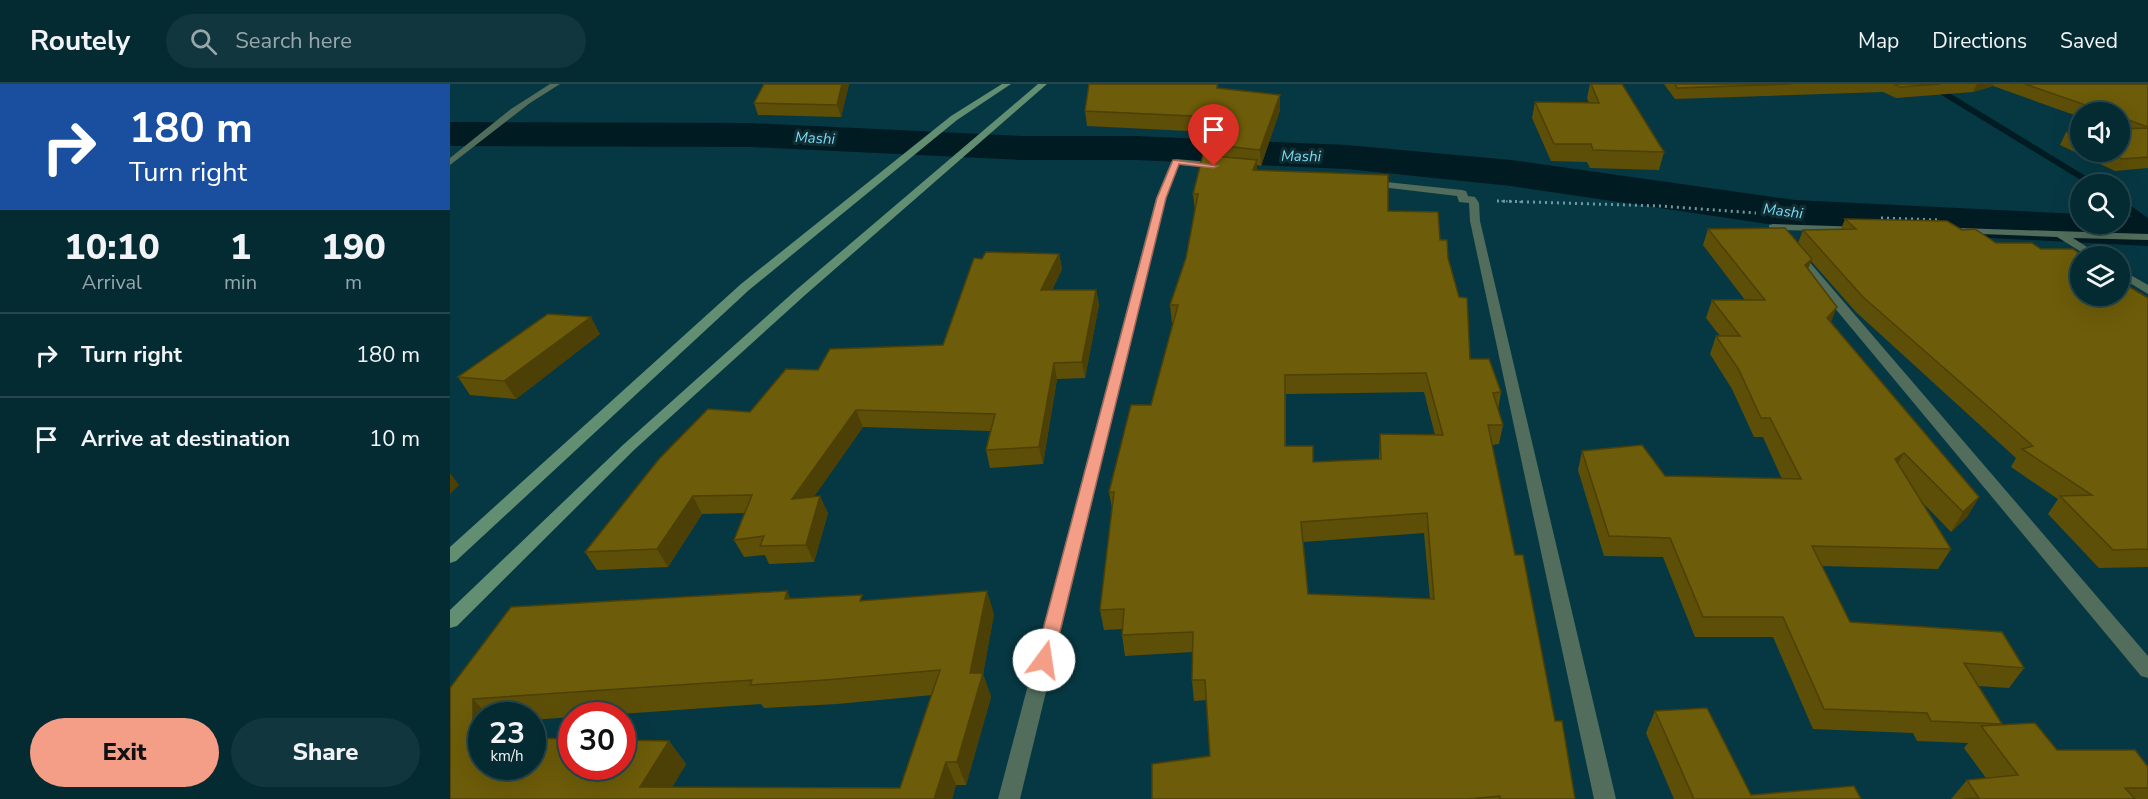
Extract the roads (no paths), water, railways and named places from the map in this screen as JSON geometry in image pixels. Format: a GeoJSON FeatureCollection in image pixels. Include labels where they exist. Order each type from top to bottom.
{"type":"FeatureCollection","features":[{"type":"Feature","properties":{"kind":"main road"},"geometry":{"type":"LineString","coordinates":[[450,557],[745,287],[954,117],[1007,84]]}},
{"type":"Feature","properties":{"kind":"main road"},"geometry":{"type":"LineString","coordinates":[[450,621],[629,447],[800,293],[1043,84]]}},
{"type":"Feature","properties":{"kind":"street"},"geometry":{"type":"LineString","coordinates":[[450,162],[472,146],[517,106],[556,84]]}},
{"type":"Feature","properties":{"kind":"street"},"geometry":{"type":"LineString","coordinates":[[1009,799],[1161,198],[1176,162],[1233,168]]}},
{"type":"Feature","properties":{"kind":"street"},"geometry":{"type":"LineString","coordinates":[[1359,182],[1462,193],[1463,200],[1471,199],[1474,203],[1475,221],[1605,799]]}},
{"type":"Feature","properties":{"kind":"street"},"geometry":{"type":"LineString","coordinates":[[1868,229],[1773,227],[2148,670]]}},
{"type":"Feature","properties":{"kind":"street"},"geometry":{"type":"LineString","coordinates":[[1950,231],[2057,232],[2148,237]]}},
{"type":"Feature","properties":{"kind":"street"},"geometry":{"type":"LineString","coordinates":[[2057,232],[2079,246]]}},
{"type":"Feature","properties":{"kind":"street"},"geometry":{"type":"LineString","coordinates":[[2130,278],[2148,290]]}},
{"type":"Feature","properties":{"kind":"waterway"},"geometry":{"type":"LineString","coordinates":[[1929,84],[2077,174]]}},
{"type":"Feature","properties":{"kind":"waterway","name":"Mashi"},"geometry":{"type":"LineString","coordinates":[[450,134],[751,135],[1021,148],[1135,148],[1347,157],[1511,173],[1795,214],[2148,232]]}},
{"type":"Feature","properties":{"kind":"waterway"},"geometry":{"type":"LineString","coordinates":[[2130,210],[2148,223]]}}]}
